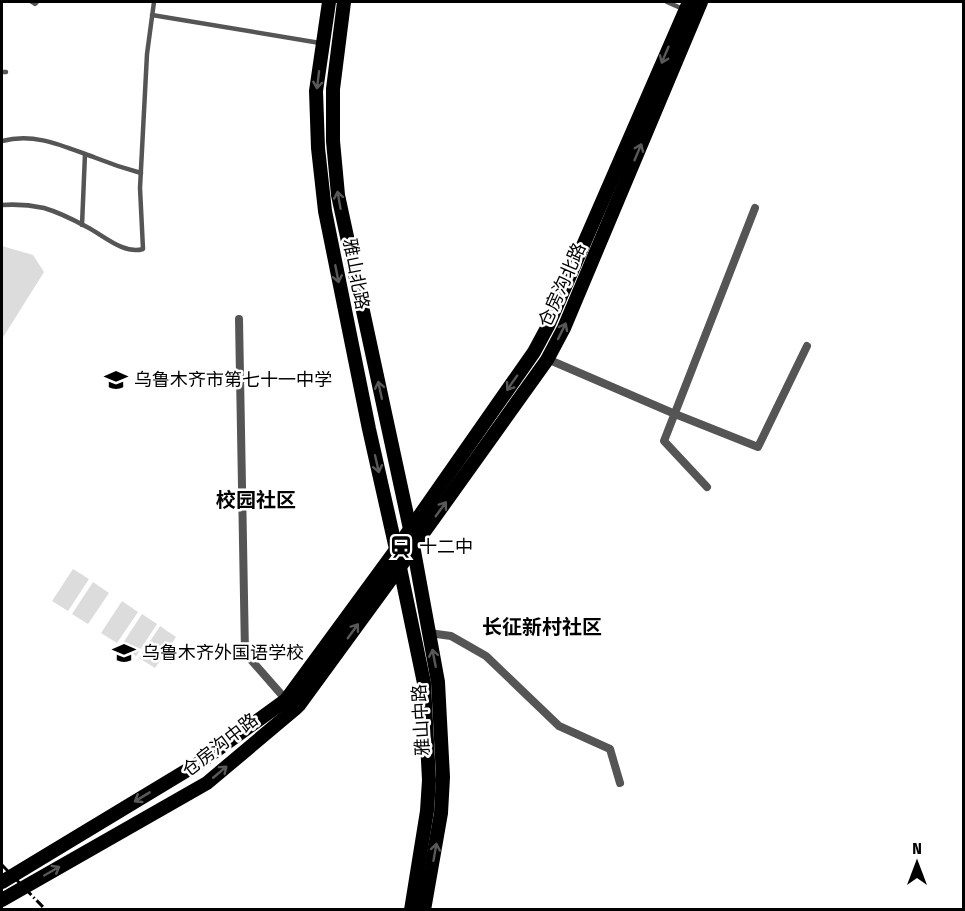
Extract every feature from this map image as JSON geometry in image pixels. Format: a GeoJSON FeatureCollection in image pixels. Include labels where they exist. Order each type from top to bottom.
{"type":"FeatureCollection","features":[{"type":"Feature","properties":{"kind":"main road","name":"雅山北路"},"geometry":{"type":"LineString","coordinates":[[329,2],[316,90],[318,148],[325,211],[369,429],[405,548]]}},
{"type":"Feature","properties":{"kind":"main road","name":"雅山北路"},"geometry":{"type":"LineString","coordinates":[[344,2],[333,89],[333,141],[338,195],[405,548]]}},
{"type":"Feature","properties":{"kind":"main road","name":"仓房沟北路"},"geometry":{"type":"LineString","coordinates":[[405,548],[547,360],[569,317],[701,2]]}},
{"type":"Feature","properties":{"kind":"main road","name":"仓房沟北路"},"geometry":{"type":"LineString","coordinates":[[405,548],[534,352],[548,326],[687,6]]}},
{"type":"Feature","properties":{"kind":"main road","name":"雅山中路"},"geometry":{"type":"LineString","coordinates":[[405,548],[429,633],[438,682],[443,777],[441,813],[424,909]]}},
{"type":"Feature","properties":{"kind":"main road","name":"雅山中路"},"geometry":{"type":"LineString","coordinates":[[405,548],[424,683],[429,780],[427,811],[411,909]]}},
{"type":"Feature","properties":{"kind":"main road","name":"仓房沟中路"},"geometry":{"type":"LineString","coordinates":[[2,900],[207,783],[290,705],[405,548]]}},
{"type":"Feature","properties":{"kind":"main road","name":"仓房沟中路"},"geometry":{"type":"LineString","coordinates":[[2,882],[290,705]]}},
{"type":"Feature","properties":{"kind":"street"},"geometry":{"type":"LineString","coordinates":[[707,487],[664,441],[754,208]]}},
{"type":"Feature","properties":{"kind":"street"},"geometry":{"type":"LineString","coordinates":[[239,319],[245,653],[290,705]]}},
{"type":"Feature","properties":{"kind":"street"},"geometry":{"type":"LineString","coordinates":[[534,352],[547,360],[758,447],[807,346]]}},
{"type":"Feature","properties":{"kind":"street"},"geometry":{"type":"LineString","coordinates":[[429,633],[451,636],[486,656],[559,726],[610,749],[620,783]]}},
{"type":"Feature","properties":{"kind":"lane"},"geometry":{"type":"LineString","coordinates":[[32,2],[35,4],[37,2]]}},
{"type":"Feature","properties":{"kind":"lane"},"geometry":{"type":"LineString","coordinates":[[2,206],[17,204],[45,209],[82,225],[121,246],[136,251],[143,249],[140,188],[147,54],[154,2]]}},
{"type":"Feature","properties":{"kind":"lane"},"geometry":{"type":"LineString","coordinates":[[667,2],[687,6]]}},
{"type":"Feature","properties":{"kind":"lane"},"geometry":{"type":"LineString","coordinates":[[152,15],[322,44]]}},
{"type":"Feature","properties":{"kind":"lane"},"geometry":{"type":"LineString","coordinates":[[2,141],[29,139],[52,141],[141,173]]}},
{"type":"Feature","properties":{"kind":"lane"},"geometry":{"type":"LineString","coordinates":[[82,225],[85,154]]}},
{"type":"Feature","properties":{"kind":"shaded area"},"geometry":{"type":"Polygon","coordinates":[[[2,246],[33,255],[44,272],[2,339],[2,246]]]}},
{"type":"Feature","properties":{"kind":"shaded area"},"geometry":{"type":"Polygon","coordinates":[[[73,569],[89,579],[68,611],[52,601],[73,569]]]}},
{"type":"Feature","properties":{"kind":"shaded area"},"geometry":{"type":"Polygon","coordinates":[[[93,582],[109,593],[88,624],[72,614],[93,582]]]}},
{"type":"Feature","properties":{"kind":"shaded area"},"geometry":{"type":"Polygon","coordinates":[[[122,601],[138,612],[117,643],[101,633],[122,601]]]}},
{"type":"Feature","properties":{"kind":"shaded area"},"geometry":{"type":"Polygon","coordinates":[[[142,614],[157,624],[136,656],[121,646],[142,614]]]}},
{"type":"Feature","properties":{"kind":"shaded area"},"geometry":{"type":"Polygon","coordinates":[[[160,626],[176,637],[155,668],[139,658],[160,626]]]}},
{"type":"Feature","properties":{"kind":"railway"},"geometry":{"type":"LineString","coordinates":[[2,865],[46,910]]}},
{"type":"Feature","properties":{"kind":"place","name":"乌鲁木齐市第七十一中学"},"geometry":{"type":"Point","coordinates":[116,380]}},
{"type":"Feature","properties":{"kind":"place","name":"十二中"},"geometry":{"type":"Point","coordinates":[401,547]}},
{"type":"Feature","properties":{"kind":"place","name":"乌鲁木齐外国语学校"},"geometry":{"type":"Point","coordinates":[124,653]}},
{"type":"Feature","properties":{"kind":"district","name":"校园社区"},"geometry":{"type":"Point","coordinates":[256,500]}},
{"type":"Feature","properties":{"kind":"district","name":"长征新村社区"},"geometry":{"type":"Point","coordinates":[542,627]}}]}
